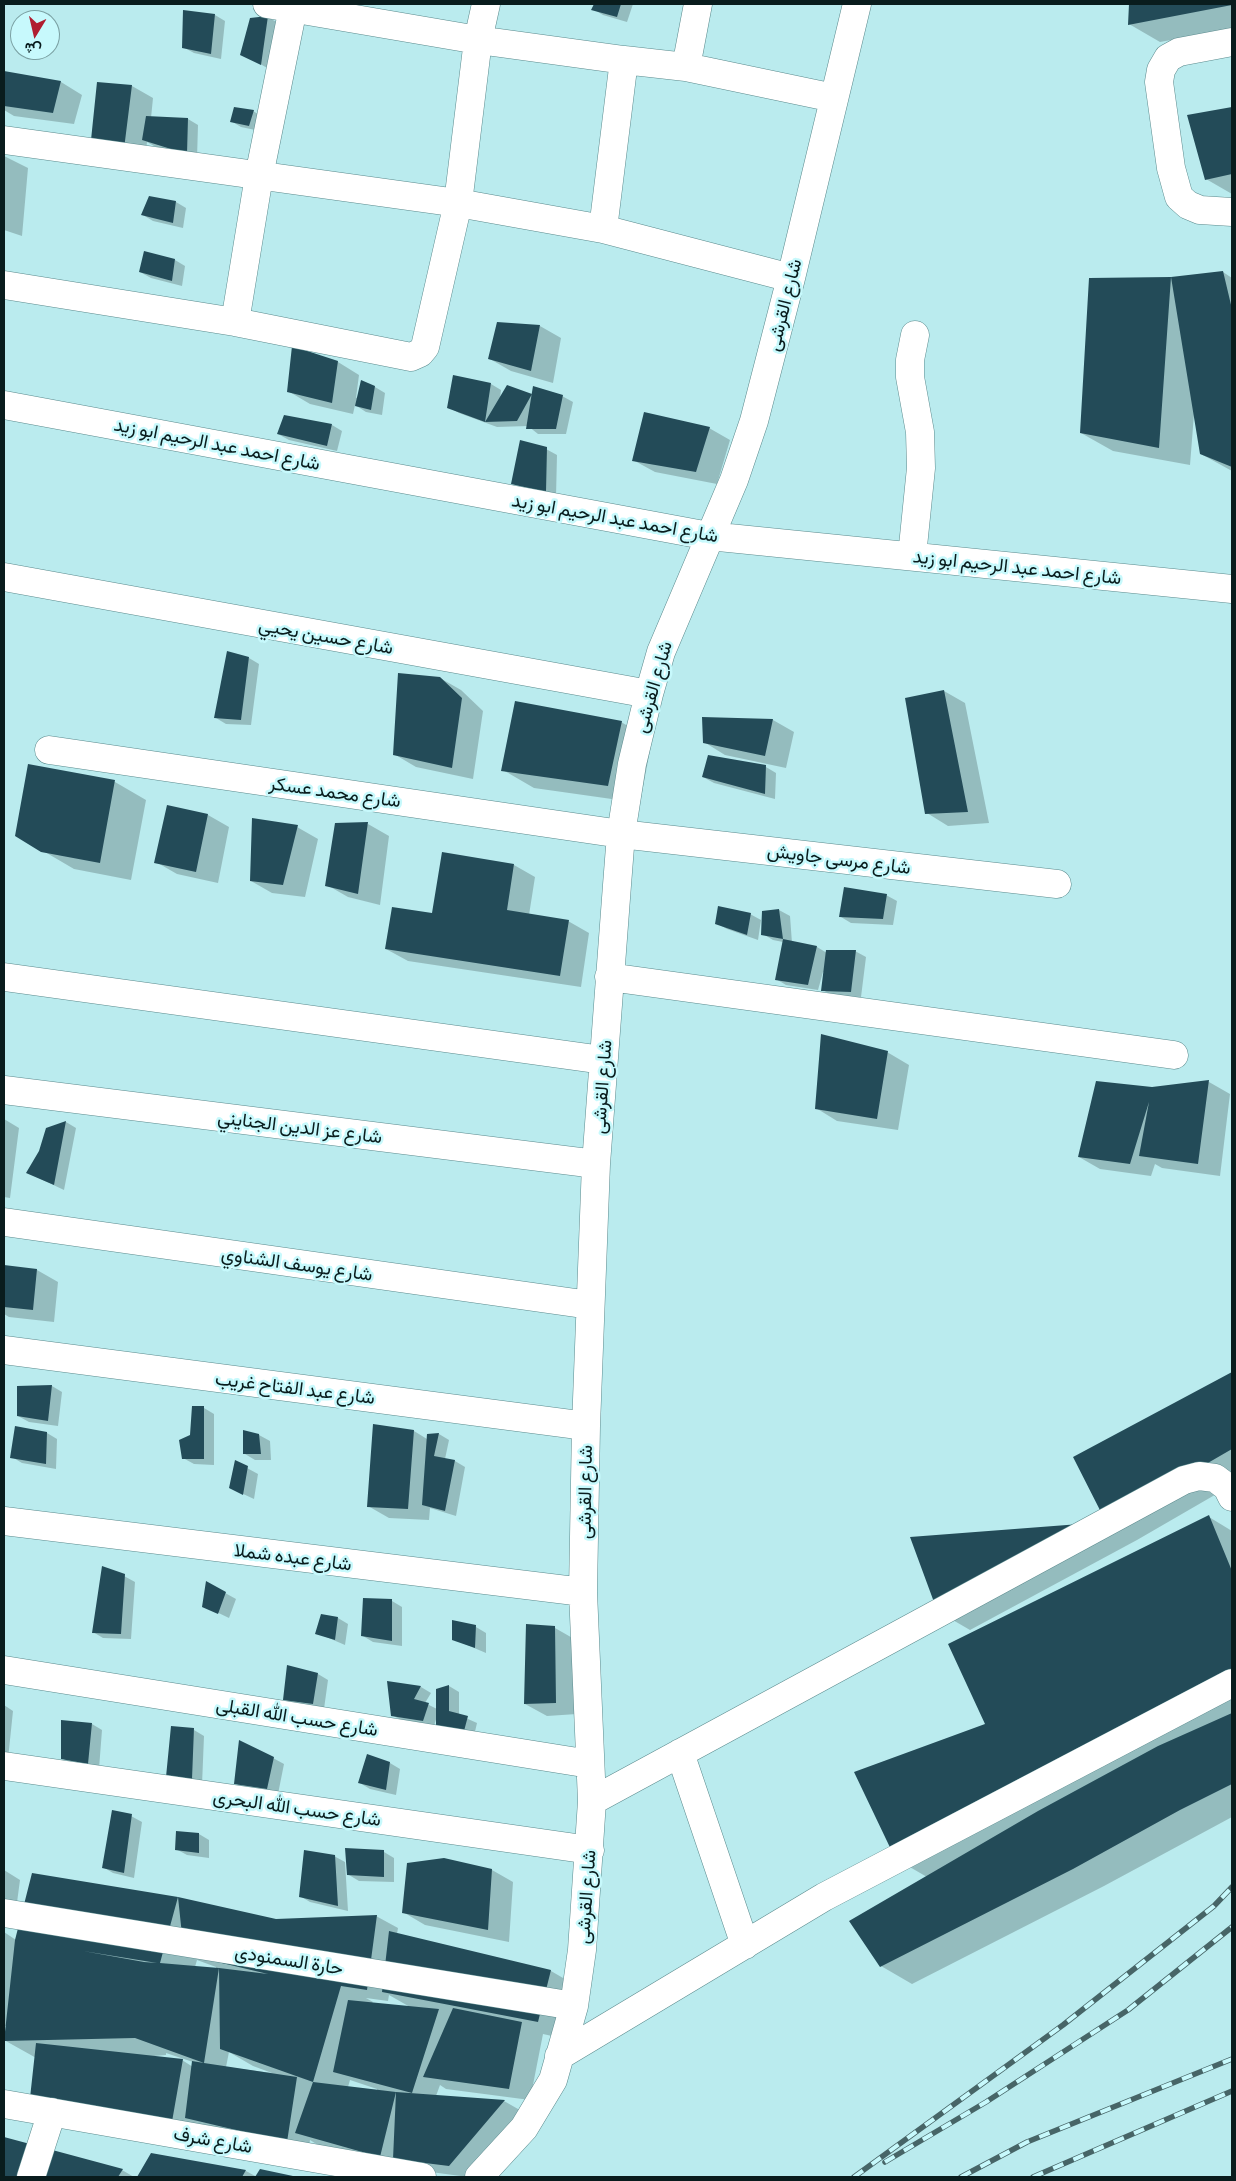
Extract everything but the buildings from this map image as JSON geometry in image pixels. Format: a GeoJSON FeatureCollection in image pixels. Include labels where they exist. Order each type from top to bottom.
{"type":"FeatureCollection","features":[{"type":"Feature","properties":{"kind":"street"},"geometry":{"type":"LineString","coordinates":[[4,285],[235,322],[411,357],[420,353],[425,347],[458,203],[478,40],[486,4]]}},
{"type":"Feature","properties":{"kind":"street"},"geometry":{"type":"LineString","coordinates":[[686,67],[698,4]]}},
{"type":"Feature","properties":{"kind":"street","name":"شارع القرشى"},"geometry":{"type":"LineString","coordinates":[[479,2177],[524,2128],[552,2080],[574,2006],[582,1950],[592,1801],[583,1592],[590,1305],[596,1164],[609,977],[621,834],[632,764],[661,652],[734,480],[754,421],[791,278],[857,4]]}},
{"type":"Feature","properties":{"kind":"street"},"geometry":{"type":"LineString","coordinates":[[235,322],[260,176],[280,6],[478,40],[686,67],[834,98]]}},
{"type":"Feature","properties":{"kind":"street"},"geometry":{"type":"LineString","coordinates":[[1232,42],[1179,52],[1168,58],[1161,70],[1158,82],[1170,168],[1179,197],[1188,205],[1200,210],[1232,212]]}},
{"type":"Feature","properties":{"kind":"street"},"geometry":{"type":"LineString","coordinates":[[603,229],[624,60]]}},
{"type":"Feature","properties":{"kind":"street"},"geometry":{"type":"LineString","coordinates":[[4,140],[458,203],[603,229],[791,278]]}},
{"type":"Feature","properties":{"kind":"street"},"geometry":{"type":"LineString","coordinates":[[912,556],[921,468],[920,432],[910,377],[910,360],[914,335]]}},
{"type":"Feature","properties":{"kind":"street","name":"شارع احمد عبد الرحيم ابو زيد"},"geometry":{"type":"LineString","coordinates":[[4,404],[709,536],[1232,589]]}},
{"type":"Feature","properties":{"kind":"street","name":"شارع حسين يحيي"},"geometry":{"type":"LineString","coordinates":[[4,577],[649,694]]}},
{"type":"Feature","properties":{"kind":"street","name":"شارع محمد عسكر"},"geometry":{"type":"LineString","coordinates":[[49,750],[621,834]]}},
{"type":"Feature","properties":{"kind":"street","name":"شارع مرسى جاويش"},"geometry":{"type":"LineString","coordinates":[[621,834],[1056,884]]}},
{"type":"Feature","properties":{"kind":"street"},"geometry":{"type":"LineString","coordinates":[[609,977],[1174,1055]]}},
{"type":"Feature","properties":{"kind":"street"},"geometry":{"type":"LineString","coordinates":[[4,978],[603,1060]]}},
{"type":"Feature","properties":{"kind":"street","name":"شارع عز الدين الجنايني"},"geometry":{"type":"LineString","coordinates":[[4,1090],[596,1164]]}},
{"type":"Feature","properties":{"kind":"street","name":"شارع يوسف الشناوي"},"geometry":{"type":"LineString","coordinates":[[4,1222],[590,1305]]}},
{"type":"Feature","properties":{"kind":"street","name":"شارع عبد الفتاح غريب"},"geometry":{"type":"LineString","coordinates":[[4,1350],[586,1426]]}},
{"type":"Feature","properties":{"kind":"street"},"geometry":{"type":"LineString","coordinates":[[592,1801],[1184,1480],[1199,1476],[1215,1478],[1227,1487],[1232,1496]]}},
{"type":"Feature","properties":{"kind":"street","name":"شارع عبده شملا"},"geometry":{"type":"LineString","coordinates":[[4,1521],[583,1592]]}},
{"type":"Feature","properties":{"kind":"street","name":"شارع حسب الله القبلى"},"geometry":{"type":"LineString","coordinates":[[4,1670],[590,1764]]}},
{"type":"Feature","properties":{"kind":"street"},"geometry":{"type":"LineString","coordinates":[[559,2056],[824,1897],[1232,1683]]}},
{"type":"Feature","properties":{"kind":"street"},"geometry":{"type":"LineString","coordinates":[[680,1753],[745,1945]]}},
{"type":"Feature","properties":{"kind":"street","name":"شارع حسب الله البحرى"},"geometry":{"type":"LineString","coordinates":[[4,1766],[590,1850]]}},
{"type":"Feature","properties":{"kind":"street","name":"حارة السمنودى"},"geometry":{"type":"LineString","coordinates":[[4,1913],[574,2006]]}},
{"type":"Feature","properties":{"kind":"street","name":"شارع شرف"},"geometry":{"type":"LineString","coordinates":[[4,2104],[422,2177]]}},
{"type":"Feature","properties":{"kind":"street"},"geometry":{"type":"LineString","coordinates":[[31,2177],[52,2112]]}},
{"type":"Feature","properties":{"kind":"railway"},"geometry":{"type":"LineString","coordinates":[[854,2177],[1063,2025],[1214,1906],[1232,1887]]}},
{"type":"Feature","properties":{"kind":"railway"},"geometry":{"type":"LineString","coordinates":[[885,2162],[986,2102],[1128,2010],[1232,1927]]}},
{"type":"Feature","properties":{"kind":"railway"},"geometry":{"type":"LineString","coordinates":[[961,2177],[1027,2142],[1232,2059]]}},
{"type":"Feature","properties":{"kind":"railway"},"geometry":{"type":"LineString","coordinates":[[1033,2177],[1232,2091]]}}]}
